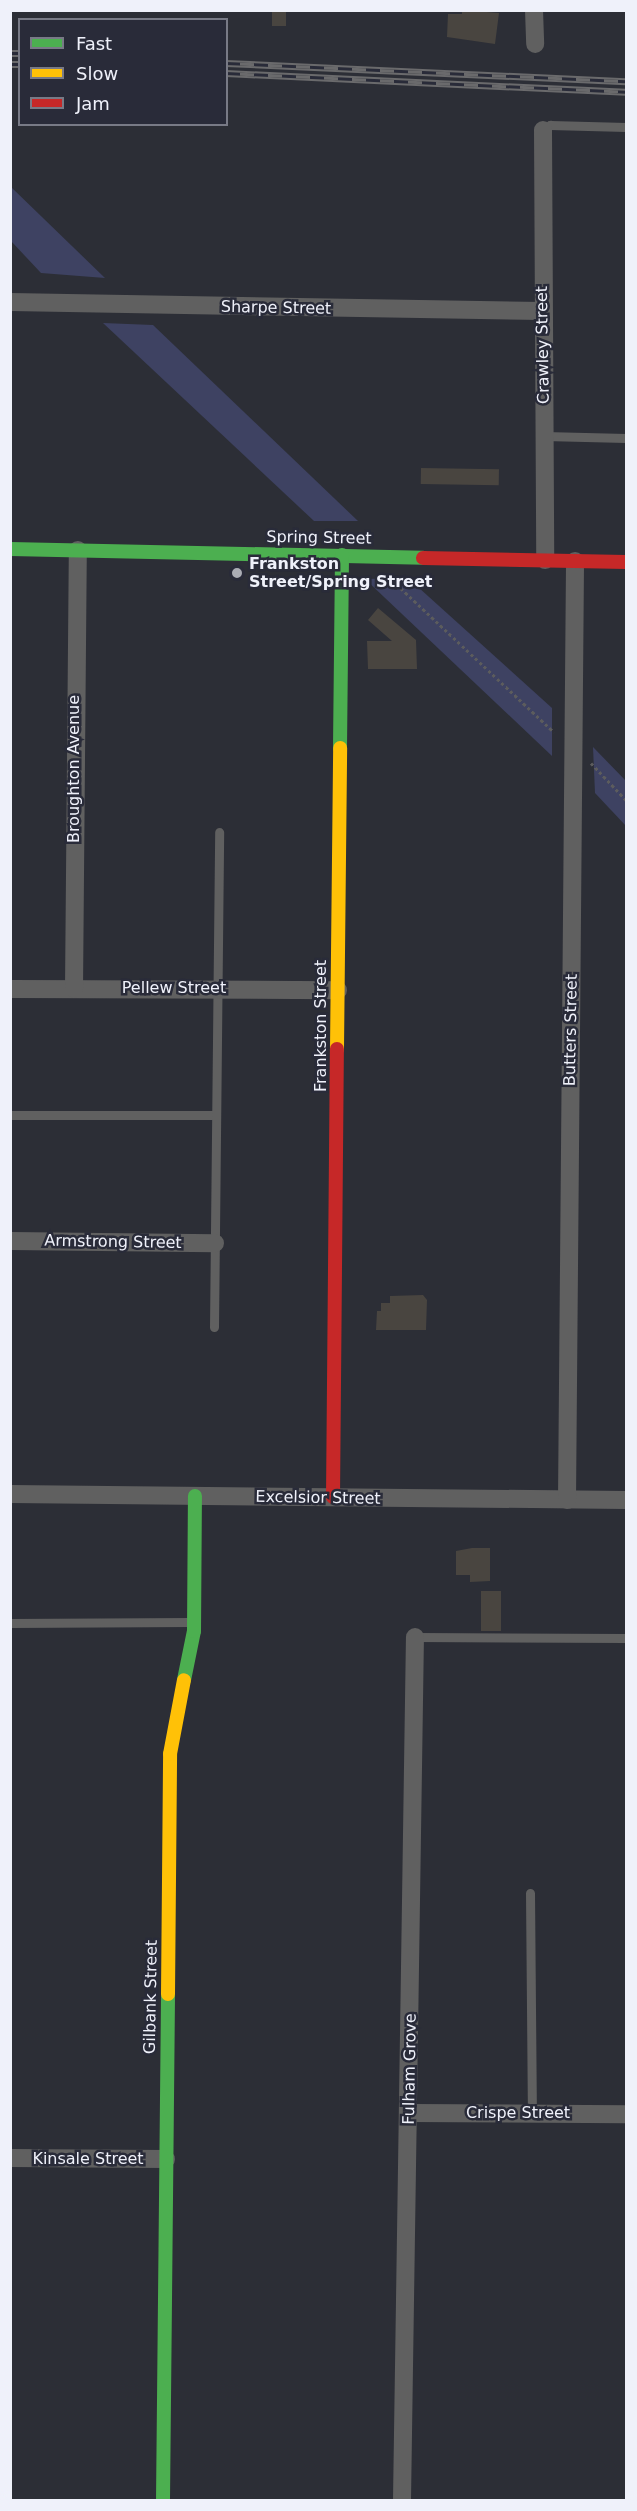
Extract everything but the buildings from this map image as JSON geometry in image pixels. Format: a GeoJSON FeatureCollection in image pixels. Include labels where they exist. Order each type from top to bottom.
{"type":"FeatureCollection","features":[{"type":"Feature","properties":{"kind":"street"},"geometry":{"type":"LineString","coordinates":[[534,10],[535,44]]}},
{"type":"Feature","properties":{"kind":"street","name":"Crawley Street"},"geometry":{"type":"LineString","coordinates":[[543,130],[542,311],[545,560]]}},
{"type":"Feature","properties":{"kind":"street","name":"Sharpe Street"},"geometry":{"type":"LineString","coordinates":[[10,302],[542,311]]}},
{"type":"Feature","properties":{"kind":"street","name":"Spring Street"},"geometry":{"type":"LineString","coordinates":[[10,549],[627,562]]}},
{"type":"Feature","properties":{"kind":"street","name":"Broughton Avenue"},"geometry":{"type":"LineString","coordinates":[[74,988],[78,550]]}},
{"type":"Feature","properties":{"kind":"street","name":"Frankston Street"},"geometry":{"type":"LineString","coordinates":[[333,1497],[342,555]]}},
{"type":"Feature","properties":{"kind":"street","name":"Butters Street"},"geometry":{"type":"LineString","coordinates":[[567,1500],[575,561]]}},
{"type":"Feature","properties":{"kind":"street","name":"Pellew Street"},"geometry":{"type":"LineString","coordinates":[[10,989],[338,990]]}},
{"type":"Feature","properties":{"kind":"street","name":"Armstrong Street"},"geometry":{"type":"LineString","coordinates":[[10,1241],[215,1243]]}},
{"type":"Feature","properties":{"kind":"street","name":"Excelsior Street"},"geometry":{"type":"LineString","coordinates":[[10,1494],[627,1500]]}},
{"type":"Feature","properties":{"kind":"street","name":"Gilbank Street"},"geometry":{"type":"LineString","coordinates":[[163,2500],[170,1754],[194,1622],[195,1496]]}},
{"type":"Feature","properties":{"kind":"street","name":"Fulham Grove"},"geometry":{"type":"LineString","coordinates":[[402,2500],[410,2113],[415,1636]]}},
{"type":"Feature","properties":{"kind":"street","name":"Crispe Street"},"geometry":{"type":"LineString","coordinates":[[410,2113],[627,2114]]}},
{"type":"Feature","properties":{"kind":"street","name":"Kinsale Street"},"geometry":{"type":"LineString","coordinates":[[10,2158],[166,2159]]}},
{"type":"Feature","properties":{"kind":"lane"},"geometry":{"type":"LineString","coordinates":[[543,130],[550,125],[627,127]]}},
{"type":"Feature","properties":{"kind":"lane"},"geometry":{"type":"LineString","coordinates":[[544,436],[627,438]]}},
{"type":"Feature","properties":{"kind":"lane"},"geometry":{"type":"LineString","coordinates":[[214,1327],[219,832]]}},
{"type":"Feature","properties":{"kind":"lane"},"geometry":{"type":"LineString","coordinates":[[10,1115],[216,1115]]}},
{"type":"Feature","properties":{"kind":"lane"},"geometry":{"type":"LineString","coordinates":[[10,1623],[194,1622]]}},
{"type":"Feature","properties":{"kind":"lane"},"geometry":{"type":"LineString","coordinates":[[415,1636],[627,1638]]}},
{"type":"Feature","properties":{"kind":"lane"},"geometry":{"type":"LineString","coordinates":[[530,1893],[532,2114]]}},
{"type":"Feature","properties":{"kind":"path"},"geometry":{"type":"LineString","coordinates":[[387,574],[554,732]]}},
{"type":"Feature","properties":{"kind":"path"},"geometry":{"type":"LineString","coordinates":[[591,763],[627,800]]}},
{"type":"Feature","properties":{"kind":"shaded area"},"geometry":{"type":"Polygon","coordinates":[[[10,187],[105,278],[41,273],[11,241],[10,187]]]}},
{"type":"Feature","properties":{"kind":"shaded area"},"geometry":{"type":"Polygon","coordinates":[[[103,323],[153,325],[358,521],[314,521],[103,323]]]}},
{"type":"Feature","properties":{"kind":"shaded area"},"geometry":{"type":"Polygon","coordinates":[[[408,578],[552,708],[552,756],[365,579],[408,578]]]}},
{"type":"Feature","properties":{"kind":"shaded area"},"geometry":{"type":"Polygon","coordinates":[[[593,747],[626,781],[626,826],[595,793],[593,747]]]}},
{"type":"Feature","properties":{"kind":"railway"},"geometry":{"type":"LineString","coordinates":[[10,53],[18,53]]}},
{"type":"Feature","properties":{"kind":"railway"},"geometry":{"type":"LineString","coordinates":[[228,63],[626,81]]}},
{"type":"Feature","properties":{"kind":"railway"},"geometry":{"type":"LineString","coordinates":[[10,64],[18,64]]}},
{"type":"Feature","properties":{"kind":"railway"},"geometry":{"type":"LineString","coordinates":[[228,73],[626,92]]}},
{"type":"Feature","properties":{"kind":"traffic: fast"},"geometry":{"type":"LineString","coordinates":[[10,549],[423,558]]}},
{"type":"Feature","properties":{"kind":"traffic: fast"},"geometry":{"type":"LineString","coordinates":[[340,748],[342,555]]}},
{"type":"Feature","properties":{"kind":"traffic: fast"},"geometry":{"type":"LineString","coordinates":[[184,1680],[194,1631],[195,1496]]}},
{"type":"Feature","properties":{"kind":"traffic: fast"},"geometry":{"type":"LineString","coordinates":[[163,2500],[168,1994]]}},
{"type":"Feature","properties":{"kind":"traffic: slow"},"geometry":{"type":"LineString","coordinates":[[337,1049],[340,748]]}},
{"type":"Feature","properties":{"kind":"traffic: slow"},"geometry":{"type":"LineString","coordinates":[[168,1994],[170,1754],[184,1680]]}},
{"type":"Feature","properties":{"kind":"traffic: jam"},"geometry":{"type":"LineString","coordinates":[[423,558],[626,562]]}},
{"type":"Feature","properties":{"kind":"traffic: jam"},"geometry":{"type":"LineString","coordinates":[[333,1497],[337,1049]]}},
{"type":"Feature","properties":{"kind":"place","name":"Frankston Street/Spring Street"},"geometry":{"type":"Point","coordinates":[237,573]}}]}
